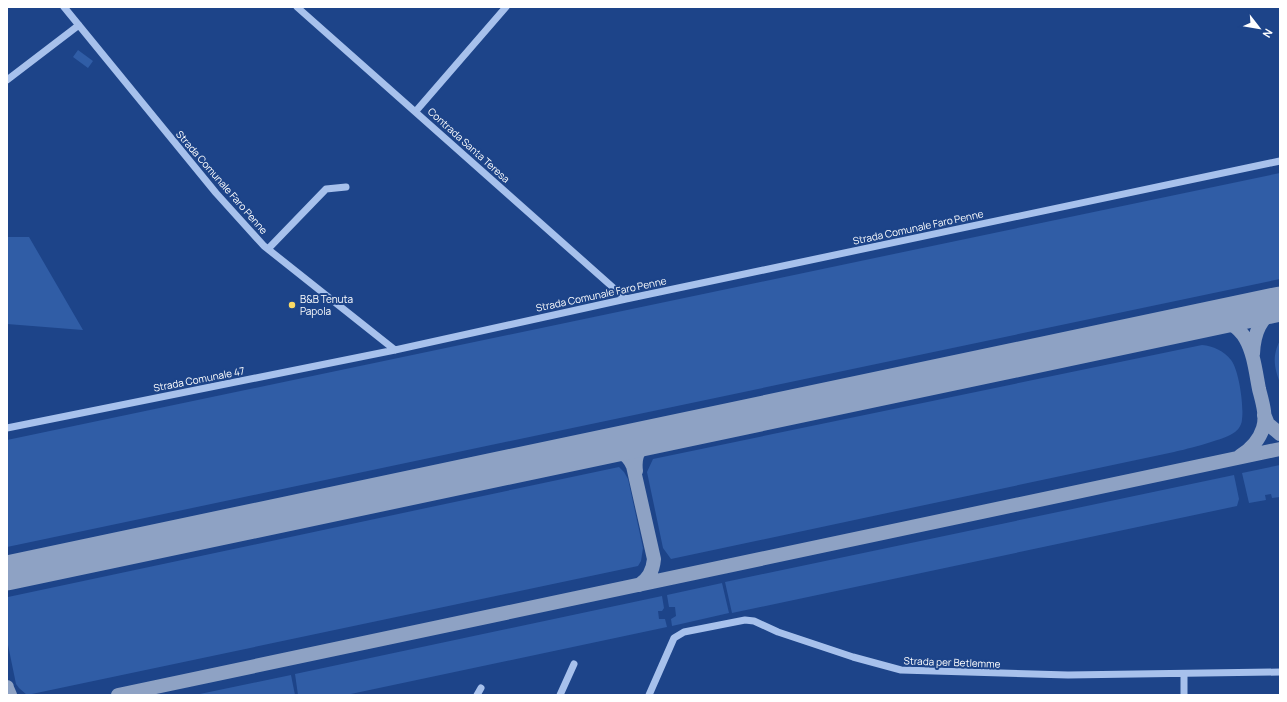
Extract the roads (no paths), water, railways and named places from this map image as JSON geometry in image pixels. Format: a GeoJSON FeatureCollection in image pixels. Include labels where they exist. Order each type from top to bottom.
{"type":"FeatureCollection","features":[{"type":"Feature","properties":{"kind":"street","name":"Strada Comunale Faro Penne"},"geometry":{"type":"LineString","coordinates":[[64,7],[216,193],[268,250],[394,350],[626,299],[1280,160]]}},
{"type":"Feature","properties":{"kind":"street","name":"Contrada Santa Teresa"},"geometry":{"type":"LineString","coordinates":[[298,7],[626,299]]}},
{"type":"Feature","properties":{"kind":"street"},"geometry":{"type":"LineString","coordinates":[[416,111],[506,7]]}},
{"type":"Feature","properties":{"kind":"street"},"geometry":{"type":"LineString","coordinates":[[7,80],[79,25]]}},
{"type":"Feature","properties":{"kind":"street"},"geometry":{"type":"LineString","coordinates":[[268,250],[326,189],[346,187]]}},
{"type":"Feature","properties":{"kind":"street","name":"Strada Comunale 47"},"geometry":{"type":"LineString","coordinates":[[7,428],[394,350]]}},
{"type":"Feature","properties":{"kind":"street","name":"Strada per Betlemme"},"geometry":{"type":"LineString","coordinates":[[649,695],[674,638],[684,632],[745,620],[754,621],[778,632],[853,657],[901,670],[1068,675],[1280,672]]}},
{"type":"Feature","properties":{"kind":"street"},"geometry":{"type":"LineString","coordinates":[[560,695],[574,664]]}},
{"type":"Feature","properties":{"kind":"street"},"geometry":{"type":"LineString","coordinates":[[1184,674],[1184,695]]}},
{"type":"Feature","properties":{"kind":"street"},"geometry":{"type":"LineString","coordinates":[[477,695],[481,688]]}},
{"type":"Feature","properties":{"kind":"place","name":"B&B Tenuta Papola"},"geometry":{"type":"Point","coordinates":[292,305]}}]}
